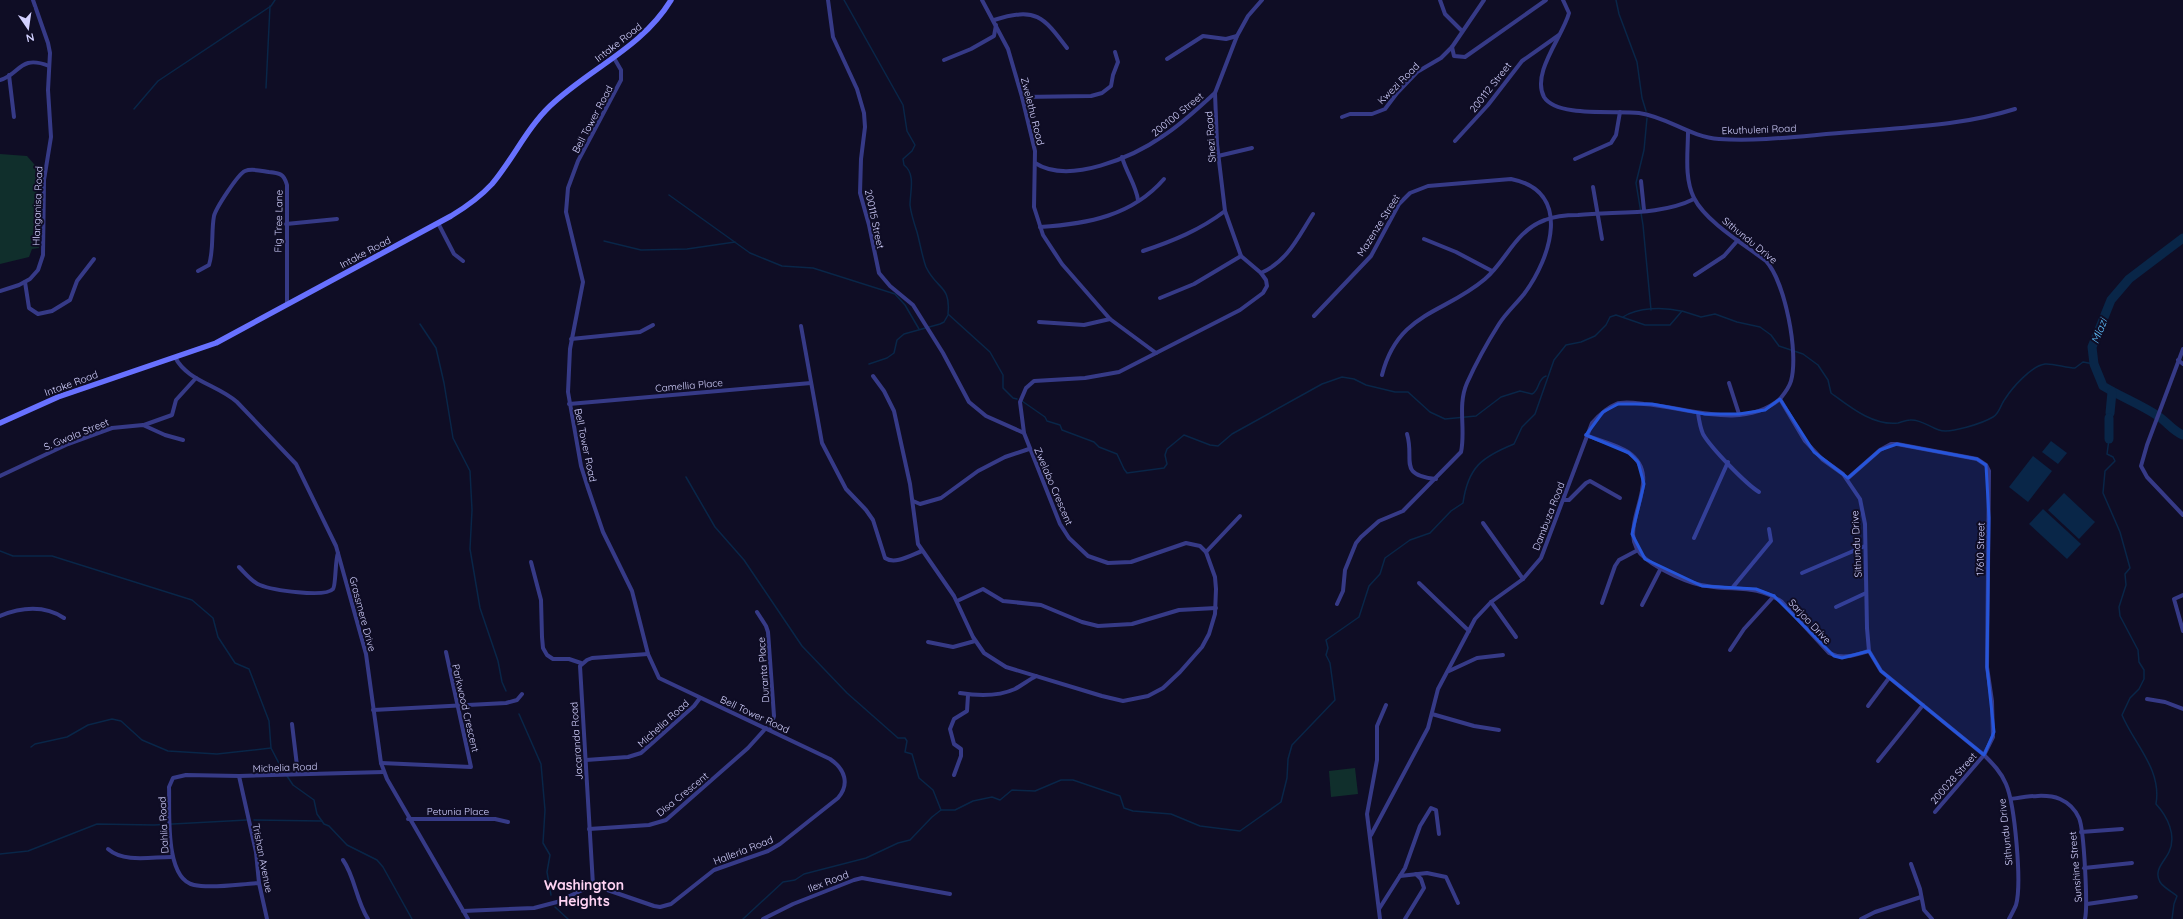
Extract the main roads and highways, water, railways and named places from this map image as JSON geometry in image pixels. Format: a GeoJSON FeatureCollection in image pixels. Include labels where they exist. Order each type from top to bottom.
{"type":"FeatureCollection","features":[{"type":"Feature","properties":{"kind":"water"},"geometry":{"type":"Polygon","coordinates":[[[2051,441],[2067,453],[2058,464],[2042,452],[2051,441]]]}},
{"type":"Feature","properties":{"kind":"water"},"geometry":{"type":"Polygon","coordinates":[[[2033,456],[2052,471],[2028,502],[2009,487],[2033,456]]]}},
{"type":"Feature","properties":{"kind":"water"},"geometry":{"type":"Polygon","coordinates":[[[2064,493],[2095,522],[2079,539],[2048,510],[2064,493]]]}},
{"type":"Feature","properties":{"kind":"water"},"geometry":{"type":"Polygon","coordinates":[[[2043,509],[2081,544],[2067,559],[2029,524],[2043,509]]]}},
{"type":"Feature","properties":{"kind":"waterway"},"geometry":{"type":"LineString","coordinates":[[134,109],[158,81],[271,6],[275,0]]}},
{"type":"Feature","properties":{"kind":"waterway"},"geometry":{"type":"LineString","coordinates":[[844,0],[903,105],[907,131],[915,145],[912,151],[903,159],[904,165],[910,173],[910,208],[926,267],[934,280],[945,292],[948,305],[948,314],[990,352],[1003,375],[1003,388],[1013,398],[1017,399]]}},
{"type":"Feature","properties":{"kind":"waterway"},"geometry":{"type":"LineString","coordinates":[[1616,0],[1619,14],[1637,62],[1642,98],[1646,111]]}},
{"type":"Feature","properties":{"kind":"waterway"},"geometry":{"type":"LineString","coordinates":[[266,88],[270,6]]}},
{"type":"Feature","properties":{"kind":"waterway"},"geometry":{"type":"LineString","coordinates":[[1647,118],[1644,150],[1636,183],[1643,225],[1651,310]]}},
{"type":"Feature","properties":{"kind":"waterway"},"geometry":{"type":"LineString","coordinates":[[669,195],[750,253],[782,266],[813,268],[895,294],[905,305],[919,329]]}},
{"type":"Feature","properties":{"kind":"waterway","name":"Mlazi"},"geometry":{"type":"LineString","coordinates":[[2183,238],[2129,279],[2111,300],[2092,347],[2094,364],[2103,386],[2161,418],[2183,435]]}},
{"type":"Feature","properties":{"kind":"waterway"},"geometry":{"type":"LineString","coordinates":[[604,241],[641,250],[687,249],[735,242]]}},
{"type":"Feature","properties":{"kind":"waterway"},"geometry":{"type":"LineString","coordinates":[[1623,317],[1636,311],[1651,309],[1681,311]]}},
{"type":"Feature","properties":{"kind":"waterway"},"geometry":{"type":"LineString","coordinates":[[743,919],[783,882],[795,880],[804,874],[866,858],[898,843],[910,840],[932,817],[941,810],[955,810],[973,801],[992,797],[1000,800],[1012,790],[1035,791],[1061,780],[1073,780],[1120,796],[1124,808],[1133,811],[1171,814],[1200,826],[1240,831],[1281,802],[1287,778],[1288,759],[1292,745],[1335,700],[1330,663],[1326,655],[1328,648],[1326,640],[1359,617],[1369,586],[1380,574],[1385,558],[1410,540],[1430,533],[1451,511],[1463,503],[1469,480],[1478,465],[1493,454],[1514,444],[1522,427],[1535,414],[1554,360],[1566,345],[1581,342],[1595,336],[1606,325],[1610,317],[1616,315],[1645,325],[1670,325],[1682,311],[1701,317],[1715,314],[1737,322],[1760,327],[1771,335],[1779,346],[1803,354],[1818,365],[1828,380],[1831,393],[1862,414],[1880,422],[1898,423],[1914,420],[1935,429],[1944,431],[1966,427],[1993,417],[1997,414],[2008,394],[2017,384],[2028,373],[2040,366],[2048,364],[2075,368],[2083,362],[2094,364]]}},
{"type":"Feature","properties":{"kind":"waterway"},"geometry":{"type":"LineString","coordinates":[[869,364],[887,358],[894,353],[897,340],[904,334],[940,324],[944,322],[948,315]]}},
{"type":"Feature","properties":{"kind":"waterway"},"geometry":{"type":"LineString","coordinates":[[420,324],[436,348],[444,383],[453,438],[470,471],[472,510],[470,549],[480,608],[498,661],[502,682],[506,691]]}},
{"type":"Feature","properties":{"kind":"waterway"},"geometry":{"type":"LineString","coordinates":[[1022,401],[1045,417],[1047,421],[1060,425],[1062,430],[1094,442],[1099,447],[1117,454],[1127,473],[1164,468],[1167,464],[1165,455],[1167,449],[1184,435],[1210,445],[1218,446],[1232,434],[1322,384],[1342,377],[1354,379],[1366,385],[1395,392],[1408,392],[1430,412],[1445,419],[1476,416],[1501,397],[1520,391],[1532,394],[1535,392],[1543,377],[1546,376]]}},
{"type":"Feature","properties":{"kind":"waterway"},"geometry":{"type":"LineString","coordinates":[[2110,413],[2112,392]]}},
{"type":"Feature","properties":{"kind":"waterway"},"geometry":{"type":"LineString","coordinates":[[2109,418],[2109,439]]}},
{"type":"Feature","properties":{"kind":"waterway"},"geometry":{"type":"LineString","coordinates":[[2109,439],[2107,454],[2113,457],[2115,461],[2105,471],[2103,493],[2120,532],[2130,568],[2125,574],[2126,585],[2119,607],[2120,616],[2138,650],[2139,662],[2144,670],[2144,679],[2139,689],[2130,698],[2122,715],[2151,768],[2157,791],[2156,804],[2164,814],[2170,826],[2172,839],[2171,846],[2160,866],[2158,878],[2165,888],[2177,896],[2174,904],[2172,919]]}},
{"type":"Feature","properties":{"kind":"waterway"},"geometry":{"type":"LineString","coordinates":[[686,477],[715,527],[744,560],[802,646],[847,693],[898,738],[905,738],[907,741],[905,752],[912,754],[919,778],[933,790],[941,810]]}},
{"type":"Feature","properties":{"kind":"waterway"},"geometry":{"type":"LineString","coordinates":[[0,551],[13,556],[52,556],[192,600],[213,618],[218,637],[235,663],[249,669],[269,721],[271,748],[284,773]]}},
{"type":"Feature","properties":{"kind":"waterway"},"geometry":{"type":"LineString","coordinates":[[519,714],[541,764],[545,810],[543,843],[550,855],[547,872],[551,895]]}},
{"type":"Feature","properties":{"kind":"waterway"},"geometry":{"type":"LineString","coordinates":[[31,747],[35,744],[67,737],[88,725],[112,719],[121,721],[142,740],[168,751],[217,754],[271,748]]}},
{"type":"Feature","properties":{"kind":"waterway"},"geometry":{"type":"LineString","coordinates":[[287,776],[293,785],[314,800],[317,814],[324,824],[329,826],[347,845],[377,860],[383,867],[412,919]]}},
{"type":"Feature","properties":{"kind":"waterway"},"geometry":{"type":"LineString","coordinates":[[0,854],[28,851],[97,824],[154,825],[247,820]]}},
{"type":"Feature","properties":{"kind":"waterway"},"geometry":{"type":"LineString","coordinates":[[254,820],[322,821]]}},
{"type":"Feature","properties":{"kind":"waterway"},"geometry":{"type":"LineString","coordinates":[[555,907],[568,919]]}},
{"type":"Feature","properties":{"kind":"district","name":"Washington Heights"},"geometry":{"type":"Point","coordinates":[584,894]}}]}
